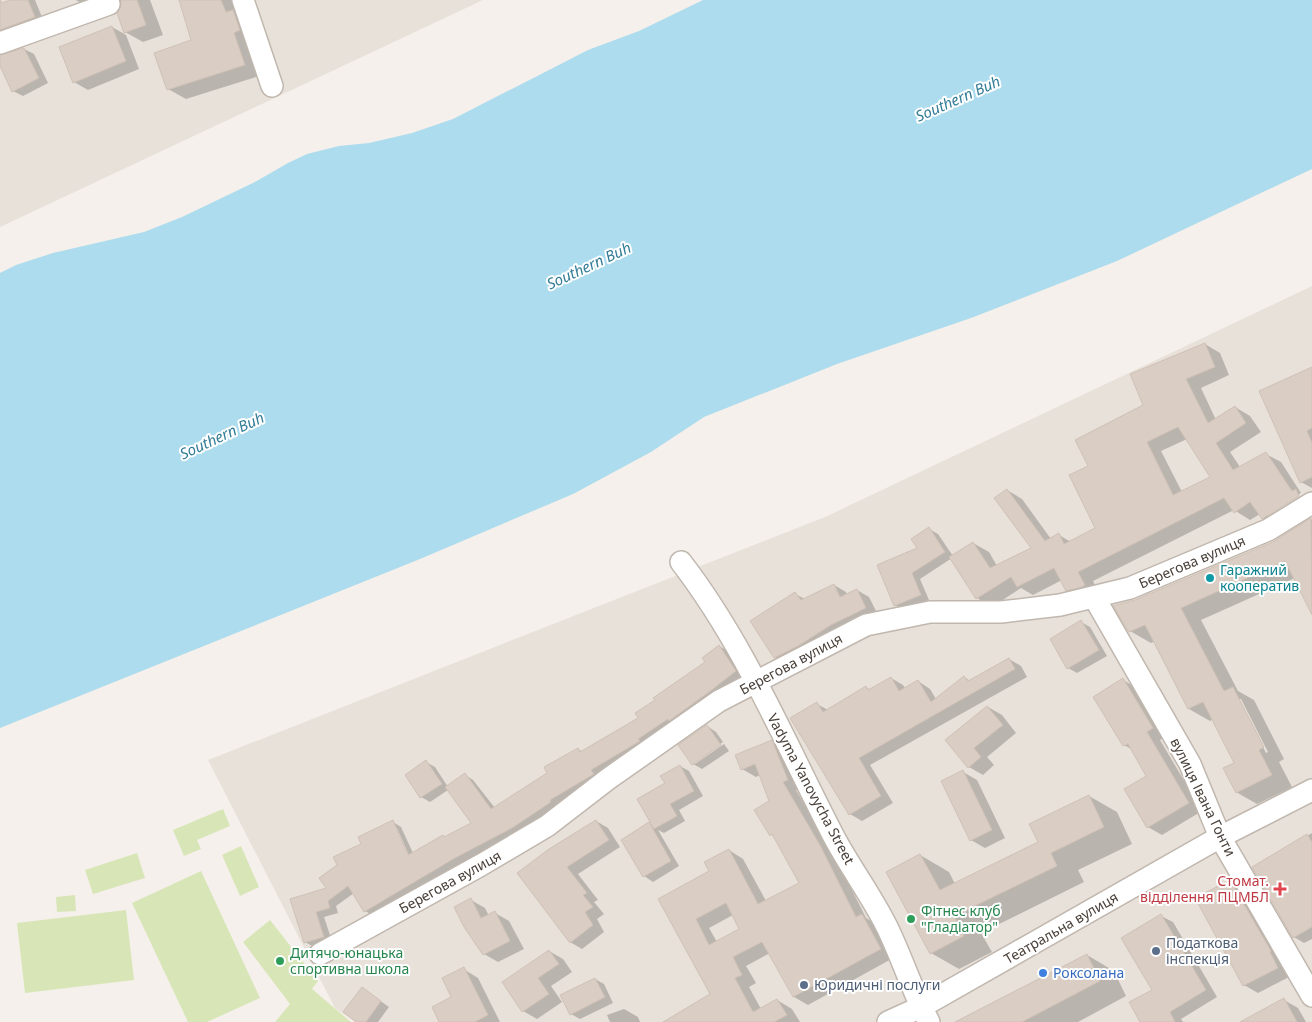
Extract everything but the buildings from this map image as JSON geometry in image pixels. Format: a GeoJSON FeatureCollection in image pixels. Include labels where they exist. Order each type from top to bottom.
{"type":"FeatureCollection","features":[{"type":"Feature","properties":{"kind":"street"},"geometry":{"type":"LineString","coordinates":[[243,0],[272,86]]}},
{"type":"Feature","properties":{"kind":"street"},"geometry":{"type":"LineString","coordinates":[[0,43],[109,4]]}},
{"type":"Feature","properties":{"kind":"street","name":"Берегова вулиця"},"geometry":{"type":"LineString","coordinates":[[320,954],[481,866],[547,826],[608,779],[719,701],[866,625],[930,612],[1001,612],[1060,605],[1130,588],[1268,530],[1312,503]]}},
{"type":"Feature","properties":{"kind":"street","name":"Vadyma Yanovycha Street"},"geometry":{"type":"LineString","coordinates":[[681,562],[732,640],[756,682],[835,839],[886,925],[925,1015]]}},
{"type":"Feature","properties":{"kind":"street","name":"вулиця Івана Гонти"},"geometry":{"type":"LineString","coordinates":[[1094,596],[1190,764],[1220,838],[1312,996]]}},
{"type":"Feature","properties":{"kind":"street","name":"Театральна вулиця"},"geometry":{"type":"LineString","coordinates":[[888,1022],[925,1015],[1220,838],[1312,790]]}},
{"type":"Feature","properties":{"kind":"shaded area"},"geometry":{"type":"Polygon","coordinates":[[[0,0],[483,0],[0,227],[0,0]]]}},
{"type":"Feature","properties":{"kind":"shaded area"},"geometry":{"type":"Polygon","coordinates":[[[1312,286],[1312,1022],[355,1022],[335,1008],[208,760],[825,517],[1312,286]]]}},
{"type":"Feature","properties":{"kind":"green space"},"geometry":{"type":"Polygon","coordinates":[[[223,809],[230,826],[197,840],[201,849],[184,856],[173,830],[223,809]]]}},
{"type":"Feature","properties":{"kind":"green space"},"geometry":{"type":"Polygon","coordinates":[[[241,846],[259,887],[240,896],[222,855],[241,846]]]}},
{"type":"Feature","properties":{"kind":"green space"},"geometry":{"type":"Polygon","coordinates":[[[137,853],[145,878],[93,894],[85,870],[137,853]]]}},
{"type":"Feature","properties":{"kind":"green space"},"geometry":{"type":"Polygon","coordinates":[[[201,871],[260,998],[207,1022],[188,1022],[132,903],[201,871]]]}},
{"type":"Feature","properties":{"kind":"green space"},"geometry":{"type":"Polygon","coordinates":[[[75,895],[76,911],[57,912],[56,897],[75,895]]]}},
{"type":"Feature","properties":{"kind":"green space"},"geometry":{"type":"Polygon","coordinates":[[[126,910],[134,980],[25,993],[17,923],[126,910]]]}},
{"type":"Feature","properties":{"kind":"green space","name":"Дитячо-юнацька спортивна школа"},"geometry":{"type":"Polygon","coordinates":[[[270,920],[318,981],[312,989],[351,1022],[275,1022],[290,1004],[243,942],[270,920]]]}},
{"type":"Feature","properties":{"kind":"water","name":"Southern Buh"},"geometry":{"type":"Polygon","coordinates":[[[703,0],[1312,0],[1312,169],[1117,261],[971,318],[837,364],[704,417],[651,452],[573,494],[420,559],[0,728],[0,273],[16,265],[53,253],[144,232],[182,217],[255,182],[307,154],[339,146],[369,143],[412,133],[453,119],[588,50],[639,31],[703,0]]]}},
{"type":"Feature","properties":{"kind":"place","name":"Гаражний кооператив"},"geometry":{"type":"Point","coordinates":[1210,578]}},
{"type":"Feature","properties":{"kind":"place","name":"Стомат. відділення ПЦМБЛ"},"geometry":{"type":"Point","coordinates":[1280,889]}},
{"type":"Feature","properties":{"kind":"place","name":"Фітнес клуб \"Гладіатор\""},"geometry":{"type":"Point","coordinates":[911,919]}},
{"type":"Feature","properties":{"kind":"place","name":"Податкова інспекція"},"geometry":{"type":"Point","coordinates":[1156,951]}},
{"type":"Feature","properties":{"kind":"place","name":"Дитячо-юнацька спортивна школа"},"geometry":{"type":"Point","coordinates":[280,961]}},
{"type":"Feature","properties":{"kind":"place","name":"Роксолана"},"geometry":{"type":"Point","coordinates":[1043,973]}},
{"type":"Feature","properties":{"kind":"place","name":"Юридичні послуги"},"geometry":{"type":"Point","coordinates":[804,985]}}]}
